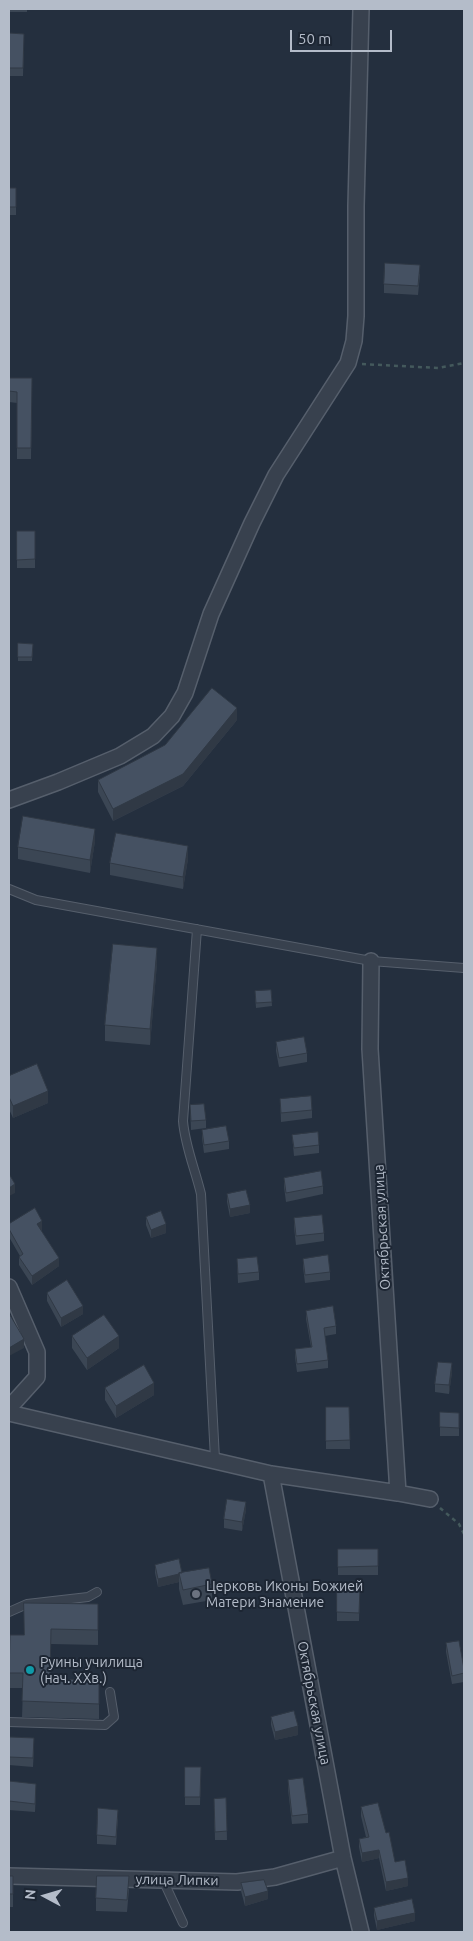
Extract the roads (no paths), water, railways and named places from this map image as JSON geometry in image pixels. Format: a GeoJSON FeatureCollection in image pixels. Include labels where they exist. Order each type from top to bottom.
{"type":"FeatureCollection","features":[{"type":"Feature","properties":{"kind":"street"},"geometry":{"type":"LineString","coordinates":[[9,800],[120,756],[153,736],[172,716],[185,693],[211,614],[252,523],[276,475],[348,363],[354,341],[356,316],[356,197],[361,9]]}},
{"type":"Feature","properties":{"kind":"street","name":"Октябрьская улица"},"geometry":{"type":"LineString","coordinates":[[371,961],[370,1049],[398,1492]]}},
{"type":"Feature","properties":{"kind":"street"},"geometry":{"type":"LineString","coordinates":[[9,1287],[37,1352],[37,1377],[9,1408]]}},
{"type":"Feature","properties":{"kind":"street"},"geometry":{"type":"LineString","coordinates":[[9,1413],[271,1474],[398,1492],[430,1499]]}},
{"type":"Feature","properties":{"kind":"street","name":"Октябрьская улица"},"geometry":{"type":"LineString","coordinates":[[271,1474],[343,1858],[360,1932]]}},
{"type":"Feature","properties":{"kind":"street","name":"улица Липки"},"geometry":{"type":"LineString","coordinates":[[9,1876],[237,1882],[275,1877],[343,1858]]}},
{"type":"Feature","properties":{"kind":"lane"},"geometry":{"type":"LineString","coordinates":[[9,889],[36,900],[371,961],[464,968]]}},
{"type":"Feature","properties":{"kind":"lane"},"geometry":{"type":"LineString","coordinates":[[197,929],[183,1121],[185,1140],[194,1165],[201,1194],[215,1460]]}},
{"type":"Feature","properties":{"kind":"lane"},"geometry":{"type":"LineString","coordinates":[[9,1612],[27,1604],[88,1597],[97,1592]]}},
{"type":"Feature","properties":{"kind":"lane"},"geometry":{"type":"LineString","coordinates":[[9,1722],[105,1724],[114,1717],[110,1692]]}},
{"type":"Feature","properties":{"kind":"lane"},"geometry":{"type":"LineString","coordinates":[[163,1880],[183,1923]]}},
{"type":"Feature","properties":{"kind":"place","name":"Церковь Иконы Божией Матери Знамение"},"geometry":{"type":"Point","coordinates":[196,1594]}},
{"type":"Feature","properties":{"kind":"place","name":"Руины училища (нач. XXв.)"},"geometry":{"type":"Point","coordinates":[30,1670]}}]}
